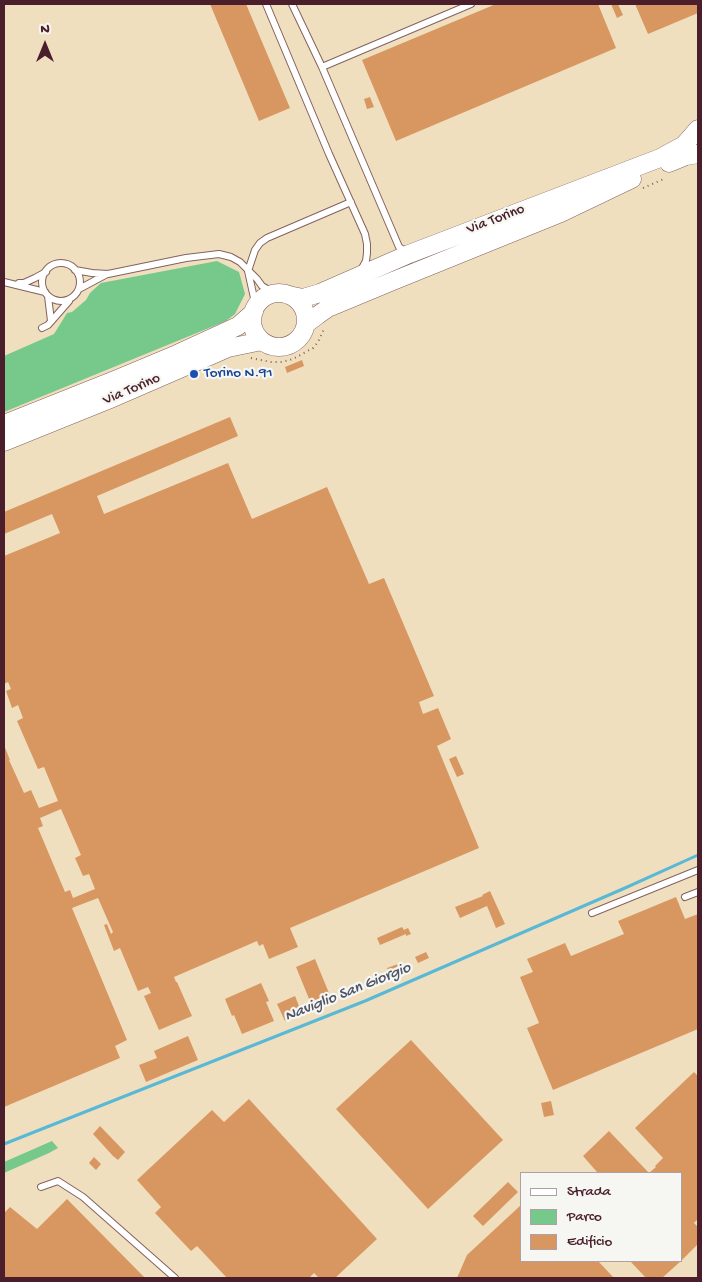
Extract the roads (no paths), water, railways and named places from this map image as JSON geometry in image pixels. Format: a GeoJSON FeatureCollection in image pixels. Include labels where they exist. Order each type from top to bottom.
{"type":"FeatureCollection","features":[{"type":"Feature","properties":{"kind":"main road","name":"Via Torino"},"geometry":{"type":"LineString","coordinates":[[286,294],[303,298],[320,293],[410,254],[660,158],[684,145],[698,129]]}},
{"type":"Feature","properties":{"kind":"main road","name":"Via Torino"},"geometry":{"type":"LineString","coordinates":[[306,324],[328,308],[561,213],[634,178],[686,156],[698,154]]}},
{"type":"Feature","properties":{"kind":"main road"},"geometry":{"type":"LineString","coordinates":[[286,294],[303,306],[306,324],[299,339],[288,346],[280,347],[272,346],[262,341],[257,335],[252,322],[255,309],[261,300],[269,295],[286,294]]}},
{"type":"Feature","properties":{"kind":"main road","name":"Via Torino"},"geometry":{"type":"LineString","coordinates":[[4,424],[177,354],[238,326],[255,309]]}},
{"type":"Feature","properties":{"kind":"main road","name":"Via Torino"},"geometry":{"type":"LineString","coordinates":[[4,442],[108,400],[228,348],[262,341]]}},
{"type":"Feature","properties":{"kind":"lane"},"geometry":{"type":"LineString","coordinates":[[266,4],[325,145],[365,234],[367,244],[366,261],[358,276]]}},
{"type":"Feature","properties":{"kind":"lane"},"geometry":{"type":"LineString","coordinates":[[292,4],[322,67],[399,246],[410,254]]}},
{"type":"Feature","properties":{"kind":"lane"},"geometry":{"type":"LineString","coordinates":[[322,67],[471,4]]}},
{"type":"Feature","properties":{"kind":"lane"},"geometry":{"type":"LineString","coordinates":[[255,309],[248,271],[255,250],[260,243],[267,238],[351,202]]}},
{"type":"Feature","properties":{"kind":"lane"},"geometry":{"type":"LineString","coordinates":[[12,284],[24,283],[51,267],[61,264],[67,264],[76,270],[108,274],[186,258],[219,254],[240,262],[262,286],[269,290],[286,294]]}},
{"type":"Feature","properties":{"kind":"lane"},"geometry":{"type":"LineString","coordinates":[[42,328],[51,322],[79,289],[80,279],[76,270]]}},
{"type":"Feature","properties":{"kind":"lane"},"geometry":{"type":"LineString","coordinates":[[46,271],[43,280],[51,310],[51,322]]}},
{"type":"Feature","properties":{"kind":"lane"},"geometry":{"type":"LineString","coordinates":[[79,289],[108,274]]}},
{"type":"Feature","properties":{"kind":"lane"},"geometry":{"type":"LineString","coordinates":[[4,282],[47,294],[56,300],[70,299]]}},
{"type":"Feature","properties":{"kind":"lane"},"geometry":{"type":"LineString","coordinates":[[592,913],[698,870]]}},
{"type":"Feature","properties":{"kind":"lane"},"geometry":{"type":"LineString","coordinates":[[685,897],[698,892]]}},
{"type":"Feature","properties":{"kind":"lane"},"geometry":{"type":"LineString","coordinates":[[41,1187],[58,1181],[83,1197],[175,1278]]}},
{"type":"Feature","properties":{"kind":"waterway","name":"Naviglio San Giorgio"},"geometry":{"type":"LineString","coordinates":[[4,1144],[365,1001],[698,855]]}},
{"type":"Feature","properties":{"kind":"place","name":"Torino N.91"},"geometry":{"type":"Point","coordinates":[194,374]}}]}
